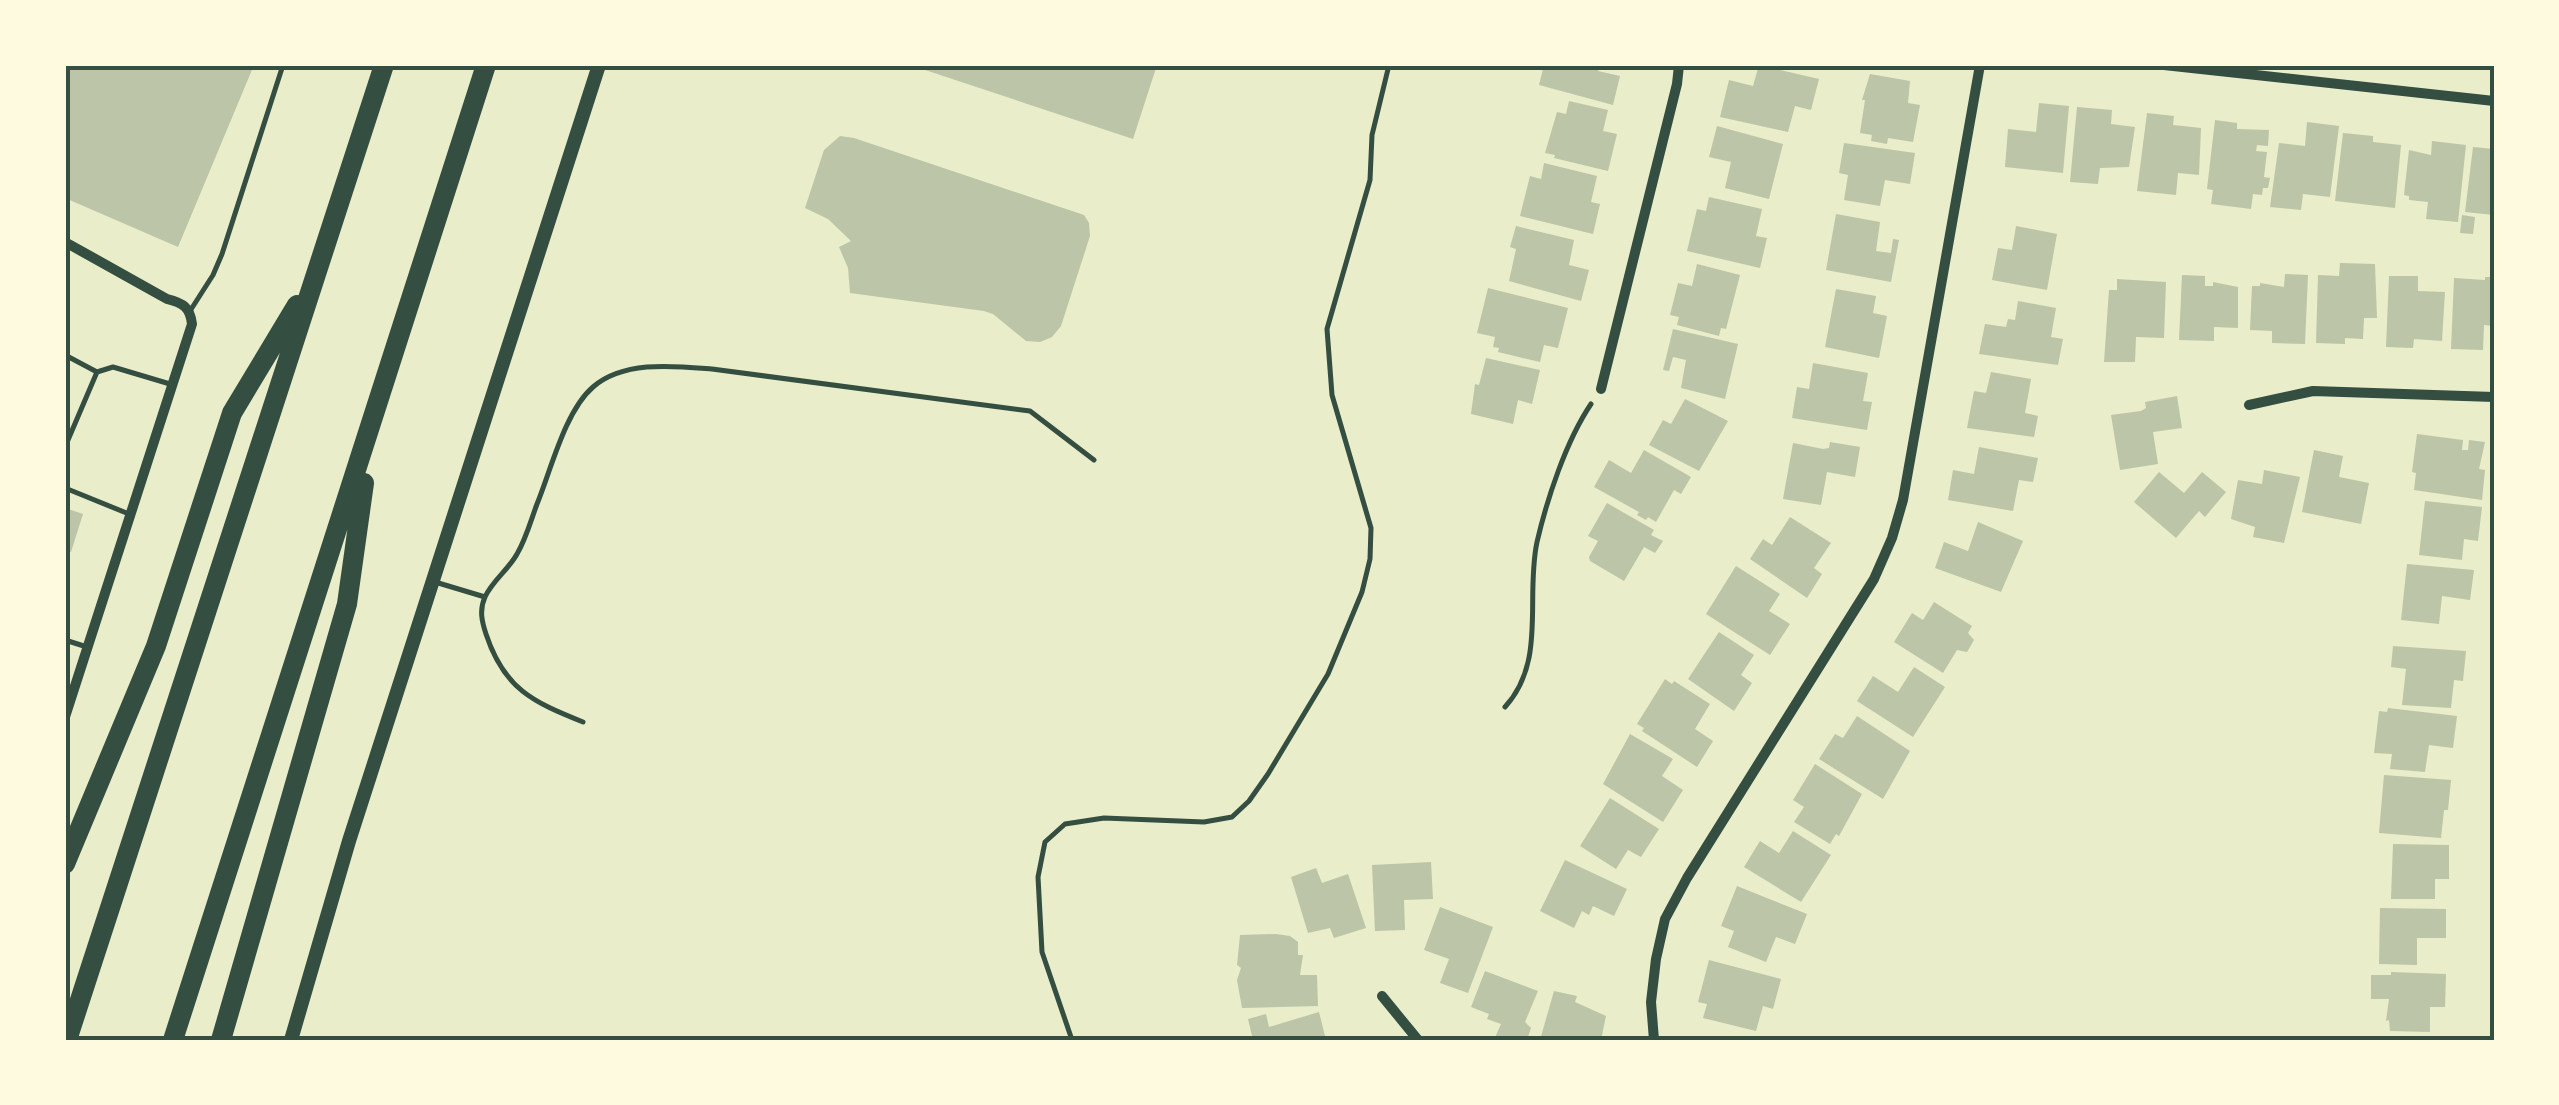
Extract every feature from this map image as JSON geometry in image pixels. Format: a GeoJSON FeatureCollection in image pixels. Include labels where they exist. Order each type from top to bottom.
{"type":"FeatureCollection","features":[{"type":"Feature","properties":{"kind":"highway"},"geometry":{"type":"LineString","coordinates":[[67,1040],[384,65]]}},
{"type":"Feature","properties":{"kind":"highway"},"geometry":{"type":"LineString","coordinates":[[173,1040],[486,65]]}},
{"type":"Feature","properties":{"kind":"highway"},"geometry":{"type":"LineString","coordinates":[[65,864],[156,646],[232,414],[316,273]]}},
{"type":"Feature","properties":{"kind":"highway"},"geometry":{"type":"LineString","coordinates":[[221,1040],[347,604],[372,427]]}},
{"type":"Feature","properties":{"kind":"street"},"geometry":{"type":"LineString","coordinates":[[290,1040],[349,840],[600,65]]}},
{"type":"Feature","properties":{"kind":"street"},"geometry":{"type":"LineString","coordinates":[[1601,389],[1679,65]]}},
{"type":"Feature","properties":{"kind":"street"},"geometry":{"type":"LineString","coordinates":[[1654,1040],[1652,1002],[1665,920],[1687,878],[1874,579],[1892,538],[1903,500],[1980,65]]}},
{"type":"Feature","properties":{"kind":"street"},"geometry":{"type":"LineString","coordinates":[[2164,65],[2494,101]]}},
{"type":"Feature","properties":{"kind":"street"},"geometry":{"type":"LineString","coordinates":[[65,242],[167,299],[182,303],[190,311],[192,324],[65,717]]}},
{"type":"Feature","properties":{"kind":"street"},"geometry":{"type":"LineString","coordinates":[[2249,405],[2313,391],[2494,397]]}},
{"type":"Feature","properties":{"kind":"street"},"geometry":{"type":"LineString","coordinates":[[1382,996],[1418,1040]]}},
{"type":"Feature","properties":{"kind":"lane"},"geometry":{"type":"LineString","coordinates":[[190,311],[222,254],[283,65]]}},
{"type":"Feature","properties":{"kind":"lane"},"geometry":{"type":"LineString","coordinates":[[65,356],[96,372],[114,368],[171,385]]}},
{"type":"Feature","properties":{"kind":"lane"},"geometry":{"type":"LineString","coordinates":[[583,722],[535,703],[504,673],[490,648],[480,617],[484,597],[517,554],[574,412],[594,386],[624,371],[672,366],[712,368],[1030,411],[1094,460]]}},
{"type":"Feature","properties":{"kind":"lane"},"geometry":{"type":"LineString","coordinates":[[65,446],[96,372]]}},
{"type":"Feature","properties":{"kind":"lane"},"geometry":{"type":"LineString","coordinates":[[65,488],[128,514]]}},
{"type":"Feature","properties":{"kind":"lane"},"geometry":{"type":"LineString","coordinates":[[432,581],[484,597]]}},
{"type":"Feature","properties":{"kind":"lane"},"geometry":{"type":"LineString","coordinates":[[65,640],[86,648]]}},
{"type":"Feature","properties":{"kind":"path"},"geometry":{"type":"LineString","coordinates":[[1072,1040],[1042,952],[1038,877],[1046,842],[1065,824],[1104,818],[1204,822],[1232,817],[1250,801],[1328,674],[1362,592],[1370,559],[1371,528],[1332,395],[1327,329],[1370,180],[1372,135],[1388,65]]}},
{"type":"Feature","properties":{"kind":"path"},"geometry":{"type":"LineString","coordinates":[[1505,707],[1515,696],[1530,664],[1532,577],[1538,541],[1575,428],[1601,389]]}},
{"type":"Feature","properties":{"kind":"building"},"geometry":{"type":"Polygon","coordinates":[[[65,65],[254,65],[178,247],[65,198],[65,65]]]}},
{"type":"Feature","properties":{"kind":"building"},"geometry":{"type":"Polygon","coordinates":[[[910,65],[1157,65],[1133,139],[910,65]]]}},
{"type":"Feature","properties":{"kind":"building"},"geometry":{"type":"Polygon","coordinates":[[[1544,65],[1600,65],[1598,71],[1620,76],[1613,105],[1539,85],[1544,65]]]}},
{"type":"Feature","properties":{"kind":"building"},"geometry":{"type":"Polygon","coordinates":[[[1759,65],[1819,79],[1811,110],[1795,106],[1788,132],[1720,117],[1729,80],[1753,86],[1759,65]]]}},
{"type":"Feature","properties":{"kind":"building"},"geometry":{"type":"Polygon","coordinates":[[[1870,74],[1910,81],[1908,103],[1920,105],[1913,142],[1888,138],[1887,144],[1871,141],[1872,135],[1860,133],[1862,100],[1870,74]]]}},
{"type":"Feature","properties":{"kind":"building"},"geometry":{"type":"Polygon","coordinates":[[[1569,101],[1608,110],[1603,131],[1617,134],[1608,171],[1545,153],[1557,112],[1566,114],[1569,101]]]}},
{"type":"Feature","properties":{"kind":"building"},"geometry":{"type":"Polygon","coordinates":[[[2039,103],[2069,106],[2063,173],[2005,167],[2008,129],[2036,132],[2039,103]]]}},
{"type":"Feature","properties":{"kind":"building"},"geometry":{"type":"Polygon","coordinates":[[[2077,107],[2112,110],[2111,124],[2135,127],[2129,167],[2100,168],[2098,184],[2070,182],[2077,107]]]}},
{"type":"Feature","properties":{"kind":"building"},"geometry":{"type":"Polygon","coordinates":[[[2147,113],[2174,116],[2173,125],[2201,128],[2199,175],[2178,173],[2176,195],[2137,191],[2147,113]]]}},
{"type":"Feature","properties":{"kind":"building"},"geometry":{"type":"Polygon","coordinates":[[[2215,120],[2237,123],[2237,129],[2269,130],[2268,146],[2257,145],[2256,151],[2267,152],[2264,177],[2270,178],[2268,188],[2263,188],[2262,195],[2253,194],[2251,209],[2211,204],[2213,190],[2207,189],[2215,120]]]}},
{"type":"Feature","properties":{"kind":"building"},"geometry":{"type":"Polygon","coordinates":[[[2307,122],[2339,126],[2330,197],[2303,194],[2301,210],[2270,207],[2279,143],[2305,146],[2307,122]]]}},
{"type":"Feature","properties":{"kind":"building"},"geometry":{"type":"Polygon","coordinates":[[[1717,126],[1783,144],[1769,199],[1725,188],[1731,162],[1709,157],[1717,126]]]}},
{"type":"Feature","properties":{"kind":"building"},"geometry":{"type":"Polygon","coordinates":[[[2343,133],[2373,136],[2373,142],[2401,145],[2395,208],[2335,201],[2343,133]]]}},
{"type":"Feature","properties":{"kind":"building"},"geometry":{"type":"Polygon","coordinates":[[[840,136],[1084,215],[1090,236],[1061,326],[1052,337],[1040,342],[1026,341],[984,311],[850,293],[848,268],[839,247],[851,241],[828,219],[805,208],[824,150],[840,136]]]}},
{"type":"Feature","properties":{"kind":"building"},"geometry":{"type":"Polygon","coordinates":[[[2432,141],[2466,145],[2458,222],[2426,219],[2428,202],[2409,200],[2404,195],[2409,150],[2431,155],[2432,141]]]}},
{"type":"Feature","properties":{"kind":"building"},"geometry":{"type":"Polygon","coordinates":[[[1844,143],[1915,153],[1910,184],[1885,180],[1880,206],[1844,200],[1848,175],[1839,173],[1844,143]]]}},
{"type":"Feature","properties":{"kind":"building"},"geometry":{"type":"Polygon","coordinates":[[[2473,147],[2494,149],[2494,215],[2465,212],[2473,147]]]}},
{"type":"Feature","properties":{"kind":"building"},"geometry":{"type":"Polygon","coordinates":[[[1544,163],[1597,176],[1591,202],[1600,204],[1593,234],[1520,216],[1530,176],[1541,179],[1544,163]]]}},
{"type":"Feature","properties":{"kind":"building"},"geometry":{"type":"Polygon","coordinates":[[[1709,197],[1762,209],[1756,236],[1767,238],[1760,268],[1687,251],[1697,209],[1706,211],[1709,197]]]}},
{"type":"Feature","properties":{"kind":"building"},"geometry":{"type":"Polygon","coordinates":[[[1836,214],[1880,222],[1876,251],[1891,253],[1893,239],[1899,240],[1891,282],[1826,270],[1836,214]]]}},
{"type":"Feature","properties":{"kind":"building"},"geometry":{"type":"Polygon","coordinates":[[[2462,215],[2475,217],[2473,234],[2460,233],[2462,215]]]}},
{"type":"Feature","properties":{"kind":"building"},"geometry":{"type":"Polygon","coordinates":[[[1516,226],[1574,240],[1569,265],[1589,270],[1581,301],[1509,281],[1516,249],[1510,247],[1516,226]]]}},
{"type":"Feature","properties":{"kind":"building"},"geometry":{"type":"Polygon","coordinates":[[[2016,226],[2057,234],[2047,290],[1992,280],[1998,248],[2012,250],[2016,226]]]}},
{"type":"Feature","properties":{"kind":"building"},"geometry":{"type":"Polygon","coordinates":[[[2340,263],[2375,264],[2377,318],[2364,318],[2363,339],[2345,338],[2345,344],[2316,343],[2318,275],[2339,276],[2340,263]]]}},
{"type":"Feature","properties":{"kind":"building"},"geometry":{"type":"Polygon","coordinates":[[[1697,264],[1740,275],[1726,329],[1721,328],[1719,336],[1677,325],[1679,317],[1670,315],[1678,283],[1692,286],[1697,264]]]}},
{"type":"Feature","properties":{"kind":"building"},"geometry":{"type":"Polygon","coordinates":[[[2285,274],[2308,275],[2305,344],[2272,343],[2272,331],[2250,330],[2252,286],[2260,283],[2284,287],[2285,274]]]}},
{"type":"Feature","properties":{"kind":"building"},"geometry":{"type":"Polygon","coordinates":[[[2182,275],[2205,276],[2205,286],[2213,286],[2213,282],[2238,287],[2238,328],[2214,327],[2214,341],[2179,340],[2182,275]]]}},
{"type":"Feature","properties":{"kind":"building"},"geometry":{"type":"Polygon","coordinates":[[[2389,276],[2418,276],[2418,291],[2445,292],[2442,341],[2414,339],[2413,348],[2386,347],[2389,276]]]}},
{"type":"Feature","properties":{"kind":"building"},"geometry":{"type":"Polygon","coordinates":[[[2494,277],[2494,326],[2484,325],[2483,350],[2451,349],[2454,278],[2494,277]]]}},
{"type":"Feature","properties":{"kind":"building"},"geometry":{"type":"Polygon","coordinates":[[[2117,279],[2166,282],[2164,338],[2136,337],[2135,362],[2104,362],[2109,290],[2117,290],[2117,279]]]}},
{"type":"Feature","properties":{"kind":"building"},"geometry":{"type":"Polygon","coordinates":[[[1488,288],[1568,308],[1558,348],[1544,345],[1540,362],[1498,352],[1499,348],[1493,347],[1495,337],[1477,333],[1488,288]]]}},
{"type":"Feature","properties":{"kind":"building"},"geometry":{"type":"Polygon","coordinates":[[[1836,289],[1876,296],[1873,313],[1887,316],[1879,358],[1825,347],[1836,289]]]}},
{"type":"Feature","properties":{"kind":"building"},"geometry":{"type":"Polygon","coordinates":[[[2018,301],[2056,308],[2051,337],[2063,339],[2058,365],[1979,354],[1985,324],[2006,327],[2008,319],[2015,320],[2018,301]]]}},
{"type":"Feature","properties":{"kind":"building"},"geometry":{"type":"Polygon","coordinates":[[[1673,329],[1738,344],[1725,399],[1681,388],[1686,360],[1673,357],[1669,371],[1663,370],[1673,329]]]}},
{"type":"Feature","properties":{"kind":"building"},"geometry":{"type":"Polygon","coordinates":[[[1486,358],[1540,370],[1532,404],[1518,400],[1513,424],[1471,414],[1475,384],[1479,385],[1486,358]]]}},
{"type":"Feature","properties":{"kind":"building"},"geometry":{"type":"Polygon","coordinates":[[[1813,363],[1868,373],[1863,401],[1872,402],[1867,430],[1792,418],[1797,387],[1809,389],[1813,363]]]}},
{"type":"Feature","properties":{"kind":"building"},"geometry":{"type":"Polygon","coordinates":[[[1991,372],[2031,379],[2025,413],[2038,416],[2034,437],[1967,428],[1974,391],[1986,393],[1991,372]]]}},
{"type":"Feature","properties":{"kind":"building"},"geometry":{"type":"Polygon","coordinates":[[[2177,396],[2182,428],[2153,432],[2158,464],[2120,470],[2111,415],[2141,411],[2146,408],[2145,402],[2177,396]]]}},
{"type":"Feature","properties":{"kind":"building"},"geometry":{"type":"Polygon","coordinates":[[[1685,399],[1728,421],[1699,471],[1649,445],[1663,420],[1671,424],[1685,399]]]}},
{"type":"Feature","properties":{"kind":"building"},"geometry":{"type":"Polygon","coordinates":[[[2417,434],[2463,440],[2462,450],[2468,450],[2469,440],[2485,442],[2479,469],[2485,470],[2482,500],[2414,490],[2417,434]]]}},
{"type":"Feature","properties":{"kind":"building"},"geometry":{"type":"Polygon","coordinates":[[[1830,442],[1860,447],[1855,477],[1827,472],[1821,505],[1783,499],[1793,443],[1823,449],[1829,448],[1830,442]]]}},
{"type":"Feature","properties":{"kind":"building"},"geometry":{"type":"Polygon","coordinates":[[[1979,447],[2038,458],[2033,482],[2019,480],[2013,511],[1948,500],[1953,470],[1974,474],[1979,447]]]}},
{"type":"Feature","properties":{"kind":"building"},"geometry":{"type":"Polygon","coordinates":[[[1644,450],[1691,477],[1681,494],[1674,490],[1656,522],[1637,515],[1639,512],[1594,487],[1609,460],[1631,473],[1644,450]]]}},
{"type":"Feature","properties":{"kind":"building"},"geometry":{"type":"Polygon","coordinates":[[[2314,450],[2343,456],[2339,477],[2369,483],[2361,524],[2302,512],[2314,450]]]}},
{"type":"Feature","properties":{"kind":"building"},"geometry":{"type":"Polygon","coordinates":[[[2264,470],[2300,477],[2284,543],[2253,537],[2255,527],[2231,519],[2238,480],[2262,484],[2264,470]]]}},
{"type":"Feature","properties":{"kind":"building"},"geometry":{"type":"Polygon","coordinates":[[[2159,472],[2184,493],[2202,472],[2226,492],[2205,517],[2199,511],[2176,538],[2134,502],[2159,472]]]}},
{"type":"Feature","properties":{"kind":"building"},"geometry":{"type":"Polygon","coordinates":[[[2425,501],[2482,507],[2478,541],[2464,539],[2462,560],[2419,555],[2425,501]]]}},
{"type":"Feature","properties":{"kind":"building"},"geometry":{"type":"Polygon","coordinates":[[[1607,503],[1654,530],[1651,535],[1663,541],[1655,553],[1644,547],[1624,581],[1589,557],[1598,541],[1588,536],[1607,503]]]}},
{"type":"Feature","properties":{"kind":"building"},"geometry":{"type":"Polygon","coordinates":[[[68,509],[83,514],[71,552],[65,550],[68,509]]]}},
{"type":"Feature","properties":{"kind":"building"},"geometry":{"type":"Polygon","coordinates":[[[1790,517],[1831,543],[1814,568],[1822,574],[1807,598],[1750,559],[1763,539],[1772,545],[1790,517]]]}},
{"type":"Feature","properties":{"kind":"building"},"geometry":{"type":"Polygon","coordinates":[[[1978,522],[2023,541],[2001,592],[1935,568],[1944,542],[1968,551],[1978,522]]]}},
{"type":"Feature","properties":{"kind":"building"},"geometry":{"type":"Polygon","coordinates":[[[2407,564],[2474,570],[2470,600],[2442,596],[2439,624],[2401,620],[2407,564]]]}},
{"type":"Feature","properties":{"kind":"building"},"geometry":{"type":"Polygon","coordinates":[[[1736,566],[1780,594],[1769,611],[1790,624],[1770,655],[1706,614],[1736,566]]]}},
{"type":"Feature","properties":{"kind":"building"},"geometry":{"type":"Polygon","coordinates":[[[1934,602],[1972,626],[1968,633],[1974,640],[1967,652],[1957,650],[1943,673],[1894,642],[1912,613],[1923,620],[1934,602]]]}},
{"type":"Feature","properties":{"kind":"building"},"geometry":{"type":"Polygon","coordinates":[[[1719,632],[1754,655],[1741,675],[1752,683],[1734,711],[1688,679],[1719,632]]]}},
{"type":"Feature","properties":{"kind":"building"},"geometry":{"type":"Polygon","coordinates":[[[2393,646],[2466,651],[2463,681],[2454,680],[2451,708],[2402,705],[2406,669],[2391,667],[2393,646]]]}},
{"type":"Feature","properties":{"kind":"building"},"geometry":{"type":"Polygon","coordinates":[[[1914,667],[1945,687],[1913,737],[1857,701],[1873,676],[1898,692],[1914,667]]]}},
{"type":"Feature","properties":{"kind":"building"},"geometry":{"type":"Polygon","coordinates":[[[1665,679],[1710,704],[1695,729],[1713,741],[1697,767],[1637,724],[1665,679]]]}},
{"type":"Feature","properties":{"kind":"building"},"geometry":{"type":"Polygon","coordinates":[[[2388,708],[2457,716],[2453,748],[2429,745],[2425,772],[2390,769],[2392,754],[2374,753],[2379,711],[2387,712],[2388,708]]]}},
{"type":"Feature","properties":{"kind":"building"},"geometry":{"type":"Polygon","coordinates":[[[1857,716],[1910,751],[1883,799],[1819,759],[1835,734],[1843,738],[1857,716]]]}},
{"type":"Feature","properties":{"kind":"building"},"geometry":{"type":"Polygon","coordinates":[[[1630,734],[1673,759],[1662,776],[1683,790],[1663,822],[1603,784],[1630,734]]]}},
{"type":"Feature","properties":{"kind":"building"},"geometry":{"type":"Polygon","coordinates":[[[1815,764],[1862,794],[1839,836],[1836,834],[1830,844],[1794,822],[1804,807],[1793,800],[1815,764]]]}},
{"type":"Feature","properties":{"kind":"building"},"geometry":{"type":"Polygon","coordinates":[[[2384,775],[2451,780],[2441,838],[2379,833],[2384,775]]]}},
{"type":"Feature","properties":{"kind":"building"},"geometry":{"type":"Polygon","coordinates":[[[1610,798],[1659,829],[1641,857],[1628,850],[1616,869],[1580,846],[1610,798]]]}},
{"type":"Feature","properties":{"kind":"building"},"geometry":{"type":"Polygon","coordinates":[[[1793,831],[1831,855],[1801,902],[1744,867],[1760,841],[1779,853],[1793,831]]]}},
{"type":"Feature","properties":{"kind":"building"},"geometry":{"type":"Polygon","coordinates":[[[2393,844],[2449,845],[2449,879],[2435,879],[2435,899],[2391,899],[2393,844]]]}},
{"type":"Feature","properties":{"kind":"building"},"geometry":{"type":"Polygon","coordinates":[[[1565,860],[1627,889],[1614,916],[1593,906],[1589,915],[1582,911],[1574,928],[1540,911],[1565,860]]]}},
{"type":"Feature","properties":{"kind":"building"},"geometry":{"type":"Polygon","coordinates":[[[1431,862],[1433,899],[1404,900],[1405,930],[1375,931],[1372,865],[1431,862]]]}},
{"type":"Feature","properties":{"kind":"building"},"geometry":{"type":"Polygon","coordinates":[[[1316,868],[1322,883],[1348,874],[1366,928],[1334,938],[1330,928],[1308,933],[1291,877],[1316,868]]]}},
{"type":"Feature","properties":{"kind":"building"},"geometry":{"type":"Polygon","coordinates":[[[1737,886],[1807,914],[1795,944],[1776,937],[1766,962],[1728,947],[1734,931],[1721,926],[1737,886]]]}},
{"type":"Feature","properties":{"kind":"building"},"geometry":{"type":"Polygon","coordinates":[[[1440,907],[1493,927],[1468,993],[1440,983],[1449,959],[1424,950],[1440,907]]]}},
{"type":"Feature","properties":{"kind":"building"},"geometry":{"type":"Polygon","coordinates":[[[2380,908],[2446,909],[2446,938],[2417,938],[2417,965],[2379,964],[2380,908]]]}},
{"type":"Feature","properties":{"kind":"building"},"geometry":{"type":"Polygon","coordinates":[[[1276,934],[1298,942],[1298,955],[1303,955],[1300,975],[1317,975],[1318,1006],[1242,1008],[1237,980],[1241,968],[1237,965],[1240,935],[1276,934]]]}},
{"type":"Feature","properties":{"kind":"building"},"geometry":{"type":"Polygon","coordinates":[[[1709,960],[1781,979],[1773,1009],[1763,1006],[1756,1031],[1703,1018],[1707,1004],[1698,1002],[1709,960]]]}},
{"type":"Feature","properties":{"kind":"building"},"geometry":{"type":"Polygon","coordinates":[[[1485,971],[1538,991],[1525,1022],[1531,1028],[1527,1040],[1494,1040],[1501,1024],[1471,1007],[1485,971]]]}},
{"type":"Feature","properties":{"kind":"building"},"geometry":{"type":"Polygon","coordinates":[[[2446,974],[2445,1007],[2430,1007],[2430,1032],[2390,1031],[2389,1020],[2386,1021],[2389,999],[2371,999],[2371,975],[2446,974]]]}},
{"type":"Feature","properties":{"kind":"building"},"geometry":{"type":"Polygon","coordinates":[[[1554,991],[1577,996],[1575,1002],[1606,1016],[1601,1040],[1540,1040],[1554,991]]]}},
{"type":"Feature","properties":{"kind":"building"},"geometry":{"type":"Polygon","coordinates":[[[1319,1012],[1326,1040],[1253,1040],[1248,1019],[1266,1014],[1269,1027],[1319,1012]]]}}]}
